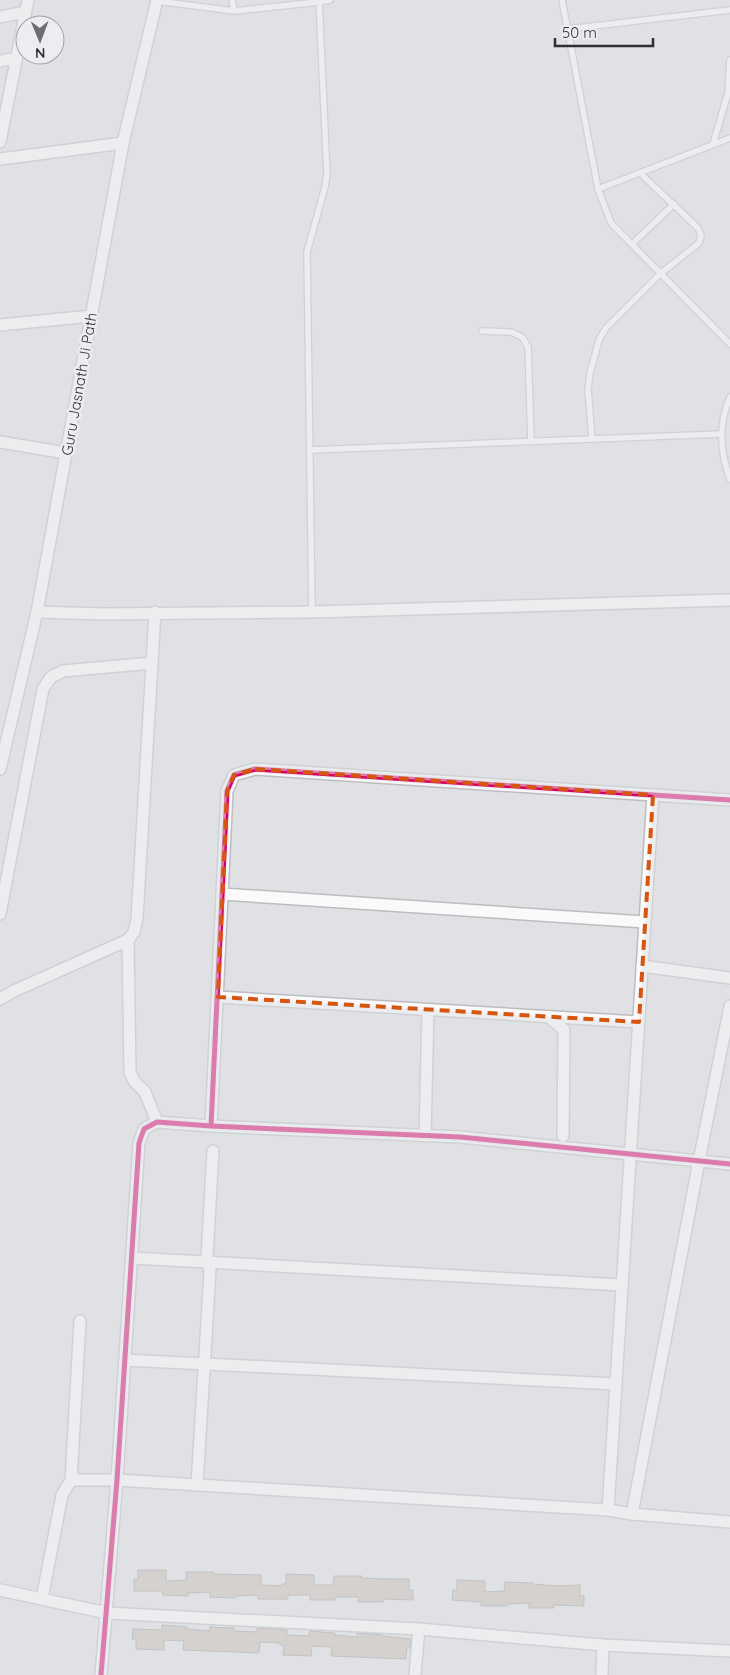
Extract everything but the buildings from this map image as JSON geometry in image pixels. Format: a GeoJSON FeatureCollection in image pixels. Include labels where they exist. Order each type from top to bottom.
{"type":"FeatureCollection","features":[{"type":"Feature","properties":{"kind":"street"},"geometry":{"type":"LineString","coordinates":[[24,15],[28,0]]}},
{"type":"Feature","properties":{"kind":"street","name":"Guru Jasnath Ji Path"},"geometry":{"type":"LineString","coordinates":[[0,769],[2,753],[37,612],[123,143],[157,1]]}},
{"type":"Feature","properties":{"kind":"street"},"geometry":{"type":"LineString","coordinates":[[0,17],[25,12]]}},
{"type":"Feature","properties":{"kind":"street"},"geometry":{"type":"LineString","coordinates":[[0,61],[15,58]]}},
{"type":"Feature","properties":{"kind":"street"},"geometry":{"type":"LineString","coordinates":[[0,142],[15,63]]}},
{"type":"Feature","properties":{"kind":"street"},"geometry":{"type":"LineString","coordinates":[[0,159],[123,143]]}},
{"type":"Feature","properties":{"kind":"street"},"geometry":{"type":"LineString","coordinates":[[0,325],[91,316]]}},
{"type":"Feature","properties":{"kind":"street"},"geometry":{"type":"LineString","coordinates":[[0,442],[66,453]]}},
{"type":"Feature","properties":{"kind":"street"},"geometry":{"type":"LineString","coordinates":[[37,612],[104,614],[155,612],[312,612],[730,600]]}},
{"type":"Feature","properties":{"kind":"street"},"geometry":{"type":"LineString","coordinates":[[0,999],[128,940],[134,932],[137,919],[155,612]]}},
{"type":"Feature","properties":{"kind":"street"},"geometry":{"type":"LineString","coordinates":[[0,914],[43,689],[51,677],[63,671],[152,663]]}},
{"type":"Feature","properties":{"kind":"street"},"geometry":{"type":"LineString","coordinates":[[210,1126],[227,791],[234,775],[255,768],[730,800]]}},
{"type":"Feature","properties":{"kind":"street"},"geometry":{"type":"LineString","coordinates":[[608,1510],[653,795]]}},
{"type":"Feature","properties":{"kind":"street"},"geometry":{"type":"LineString","coordinates":[[222,894],[645,922]]}},
{"type":"Feature","properties":{"kind":"street"},"geometry":{"type":"LineString","coordinates":[[128,940],[130,1072],[134,1081],[145,1092],[157,1122]]}},
{"type":"Feature","properties":{"kind":"street"},"geometry":{"type":"LineString","coordinates":[[642,966],[730,978]]}},
{"type":"Feature","properties":{"kind":"street"},"geometry":{"type":"LineString","coordinates":[[218,997],[639,1022]]}},
{"type":"Feature","properties":{"kind":"street"},"geometry":{"type":"LineString","coordinates":[[632,1514],[698,1160],[730,1006]]}},
{"type":"Feature","properties":{"kind":"street"},"geometry":{"type":"LineString","coordinates":[[425,1136],[428,1010]]}},
{"type":"Feature","properties":{"kind":"street"},"geometry":{"type":"LineString","coordinates":[[549,1017],[564,1030],[563,1136]]}},
{"type":"Feature","properties":{"kind":"street"},"geometry":{"type":"LineString","coordinates":[[101,1675],[117,1480],[139,1143],[144,1129],[157,1122],[460,1138],[730,1164]]}},
{"type":"Feature","properties":{"kind":"street"},"geometry":{"type":"LineString","coordinates":[[197,1484],[210,1271],[207,1256],[213,1151]]}},
{"type":"Feature","properties":{"kind":"street"},"geometry":{"type":"LineString","coordinates":[[132,1258],[622,1285]]}},
{"type":"Feature","properties":{"kind":"street"},"geometry":{"type":"LineString","coordinates":[[42,1599],[62,1495],[72,1480],[80,1321]]}},
{"type":"Feature","properties":{"kind":"street"},"geometry":{"type":"LineString","coordinates":[[125,1360],[616,1384]]}},
{"type":"Feature","properties":{"kind":"street"},"geometry":{"type":"LineString","coordinates":[[72,1480],[197,1484],[608,1510],[632,1514],[730,1522]]}},
{"type":"Feature","properties":{"kind":"street"},"geometry":{"type":"LineString","coordinates":[[0,1590],[106,1613],[419,1629],[603,1645],[730,1651]]}},
{"type":"Feature","properties":{"kind":"street"},"geometry":{"type":"LineString","coordinates":[[415,1675],[419,1629]]}},
{"type":"Feature","properties":{"kind":"street"},"geometry":{"type":"LineString","coordinates":[[602,1675],[603,1645]]}},
{"type":"Feature","properties":{"kind":"lane"},"geometry":{"type":"LineString","coordinates":[[232,0],[234,11]]}},
{"type":"Feature","properties":{"kind":"lane"},"geometry":{"type":"LineString","coordinates":[[157,1],[234,11],[330,0]]}},
{"type":"Feature","properties":{"kind":"lane"},"geometry":{"type":"LineString","coordinates":[[562,0],[598,189],[611,223],[730,344]]}},
{"type":"Feature","properties":{"kind":"lane"},"geometry":{"type":"LineString","coordinates":[[312,612],[307,252],[327,174],[320,2]]}},
{"type":"Feature","properties":{"kind":"lane"},"geometry":{"type":"LineString","coordinates":[[568,29],[730,10]]}},
{"type":"Feature","properties":{"kind":"lane"},"geometry":{"type":"LineString","coordinates":[[713,144],[728,93],[730,60]]}},
{"type":"Feature","properties":{"kind":"lane"},"geometry":{"type":"LineString","coordinates":[[598,189],[730,138]]}},
{"type":"Feature","properties":{"kind":"lane"},"geometry":{"type":"LineString","coordinates":[[592,439],[588,389],[590,372],[599,340],[606,328],[660,274],[699,243],[701,235],[698,228],[640,173]]}},
{"type":"Feature","properties":{"kind":"lane"},"geometry":{"type":"LineString","coordinates":[[632,244],[674,204]]}},
{"type":"Feature","properties":{"kind":"lane"},"geometry":{"type":"LineString","coordinates":[[482,331],[511,332],[522,337],[528,347],[531,441]]}},
{"type":"Feature","properties":{"kind":"lane"},"geometry":{"type":"LineString","coordinates":[[730,397],[725,409],[721,434],[724,460],[730,478]]}},
{"type":"Feature","properties":{"kind":"lane"},"geometry":{"type":"LineString","coordinates":[[311,450],[721,434]]}},
{"type":"Feature","properties":{"kind":"highlighted area"},"geometry":{"type":"Polygon","coordinates":[[[255,769],[653,795],[639,1022],[218,997],[227,791],[234,775],[255,769]]]}},
{"type":"Feature","properties":{"kind":"cycle path"},"geometry":{"type":"LineString","coordinates":[[211,1126],[227,791],[234,775],[255,769],[730,800]]}},
{"type":"Feature","properties":{"kind":"cycle path"},"geometry":{"type":"LineString","coordinates":[[101,1675],[117,1480],[139,1143],[144,1129],[157,1122],[460,1137],[730,1164]]}}]}
